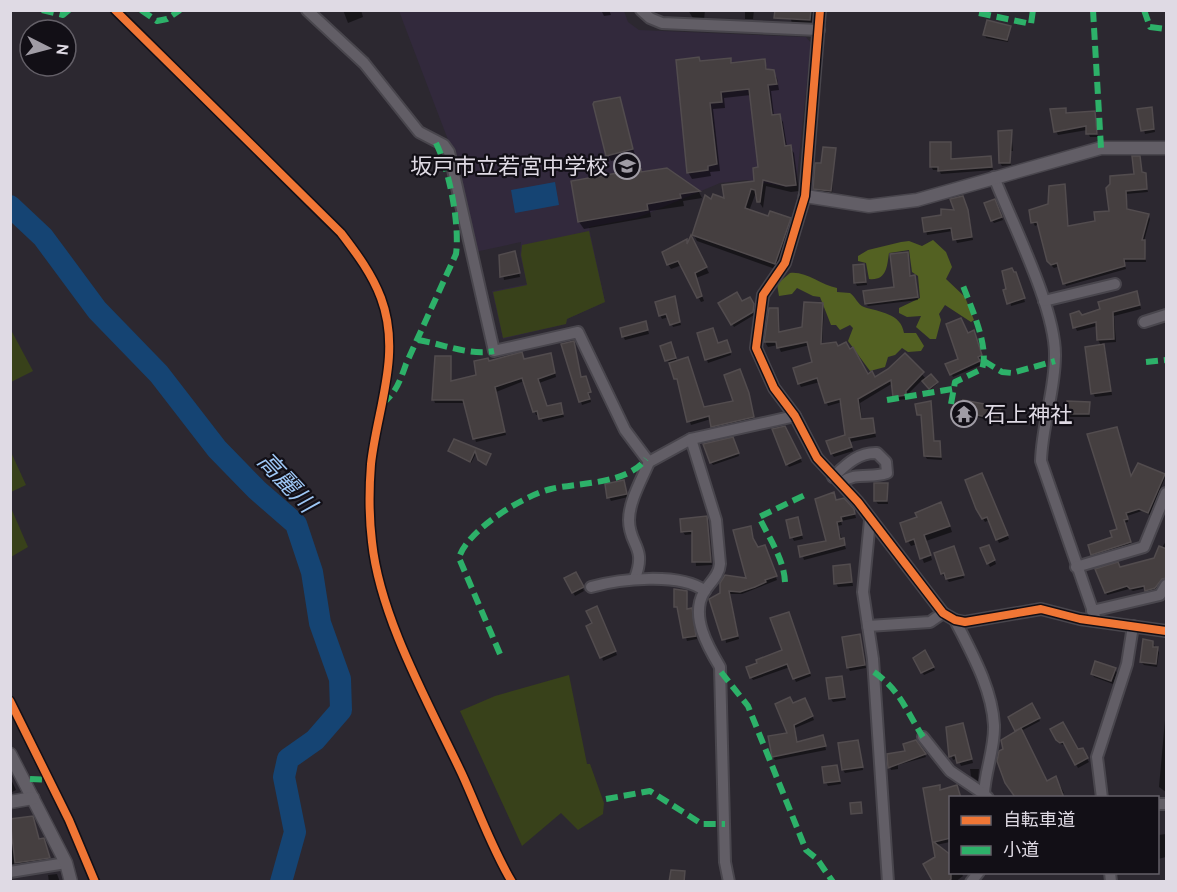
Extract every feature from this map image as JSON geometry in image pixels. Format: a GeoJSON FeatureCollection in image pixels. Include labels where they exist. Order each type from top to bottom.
{"type":"FeatureCollection","features":[{"type":"Feature","properties":{"kind":"street"},"geometry":{"type":"LineString","coordinates":[[307,10],[364,63],[419,132],[444,145],[449,152],[494,351],[578,332],[626,430],[649,462]]}},
{"type":"Feature","properties":{"kind":"street"},"geometry":{"type":"LineString","coordinates":[[641,10],[650,18],[662,23],[819,30]]}},
{"type":"Feature","properties":{"kind":"street"},"geometry":{"type":"LineString","coordinates":[[820,10],[805,196],[785,263],[763,295],[756,348],[774,388],[795,416],[817,458],[870,519],[943,613],[955,620],[965,622],[1041,609],[1094,616],[1133,626],[1167,631]]}},
{"type":"Feature","properties":{"kind":"street"},"geometry":{"type":"LineString","coordinates":[[805,196],[869,206],[888,205],[917,200],[1101,148],[1167,148]]}},
{"type":"Feature","properties":{"kind":"street"},"geometry":{"type":"LineString","coordinates":[[994,177],[1044,301],[1055,354],[1042,434],[1041,461],[1094,616]]}},
{"type":"Feature","properties":{"kind":"street"},"geometry":{"type":"LineString","coordinates":[[1044,301],[1115,284]]}},
{"type":"Feature","properties":{"kind":"street"},"geometry":{"type":"LineString","coordinates":[[1144,322],[1167,315]]}},
{"type":"Feature","properties":{"kind":"street"},"geometry":{"type":"LineString","coordinates":[[635,578],[641,557],[631,533],[629,516],[649,462],[691,439],[795,416]]}},
{"type":"Feature","properties":{"kind":"street"},"geometry":{"type":"LineString","coordinates":[[691,439],[716,520],[720,564],[720,571],[705,591],[699,606],[706,643],[721,672],[725,861],[729,882]]}},
{"type":"Feature","properties":{"kind":"street"},"geometry":{"type":"LineString","coordinates":[[1076,567],[1144,547],[1167,494]]}},
{"type":"Feature","properties":{"kind":"street"},"geometry":{"type":"LineString","coordinates":[[870,519],[863,592],[874,665],[888,882]]}},
{"type":"Feature","properties":{"kind":"street"},"geometry":{"type":"LineString","coordinates":[[591,587],[635,578],[693,585],[705,591]]}},
{"type":"Feature","properties":{"kind":"street"},"geometry":{"type":"LineString","coordinates":[[1094,616],[1160,595],[1167,585]]}},
{"type":"Feature","properties":{"kind":"street"},"geometry":{"type":"LineString","coordinates":[[868,626],[930,622],[943,613]]}},
{"type":"Feature","properties":{"kind":"street"},"geometry":{"type":"LineString","coordinates":[[923,737],[950,771],[986,796],[994,725],[975,658],[955,620]]}},
{"type":"Feature","properties":{"kind":"street"},"geometry":{"type":"LineString","coordinates":[[1102,796],[1097,757],[1127,664],[1133,626]]}},
{"type":"Feature","properties":{"kind":"street"},"geometry":{"type":"LineString","coordinates":[[10,754],[66,863],[71,882]]}},
{"type":"Feature","properties":{"kind":"street"},"geometry":{"type":"LineString","coordinates":[[10,802],[33,798]]}},
{"type":"Feature","properties":{"kind":"street"},"geometry":{"type":"LineString","coordinates":[[10,872],[23,876],[66,863]]}},
{"type":"Feature","properties":{"kind":"shaded area","name":"坂戸市立若宮中学校"},"geometry":{"type":"Polygon","coordinates":[[[399,11],[624,11],[628,22],[639,30],[806,37],[811,43],[796,186],[786,187],[746,180],[720,183],[637,218],[589,227],[605,302],[567,319],[566,324],[503,339],[492,291],[527,284],[520,255],[521,242],[475,252],[453,153],[399,11]]]}},
{"type":"Feature","properties":{"kind":"green space"},"geometry":{"type":"Polygon","coordinates":[[[589,231],[605,302],[567,319],[566,324],[503,338],[493,292],[527,285],[521,255],[522,245],[589,231]]]}},
{"type":"Feature","properties":{"kind":"green space"},"geometry":{"type":"Polygon","coordinates":[[[933,240],[946,252],[952,267],[946,279],[965,297],[974,320],[971,322],[945,305],[939,314],[941,320],[936,339],[930,339],[916,327],[921,316],[907,317],[899,313],[899,308],[920,298],[918,276],[912,272],[909,250],[889,253],[885,272],[875,279],[869,279],[866,263],[858,261],[858,256],[868,250],[901,242],[909,241],[922,246],[933,240]]]}},
{"type":"Feature","properties":{"kind":"green space"},"geometry":{"type":"Polygon","coordinates":[[[790,273],[808,276],[837,288],[837,292],[850,293],[862,306],[894,317],[899,321],[904,333],[916,333],[924,346],[921,351],[908,352],[902,348],[895,355],[888,357],[885,367],[870,371],[848,341],[853,328],[850,325],[840,330],[836,325],[831,325],[820,297],[797,288],[792,294],[779,296],[777,284],[790,273]]]}},
{"type":"Feature","properties":{"kind":"green space"},"geometry":{"type":"Polygon","coordinates":[[[11,330],[33,371],[10,382],[11,330]]]}},
{"type":"Feature","properties":{"kind":"green space"},"geometry":{"type":"Polygon","coordinates":[[[10,450],[26,485],[11,492],[10,492],[10,450]]]}},
{"type":"Feature","properties":{"kind":"green space"},"geometry":{"type":"Polygon","coordinates":[[[11,508],[28,547],[10,557],[11,508]]]}},
{"type":"Feature","properties":{"kind":"green space"},"geometry":{"type":"Polygon","coordinates":[[[569,675],[587,764],[590,764],[604,803],[603,814],[578,830],[561,813],[522,846],[460,711],[495,696],[569,675]]]}},
{"type":"Feature","properties":{"kind":"water"},"geometry":{"type":"Polygon","coordinates":[[[555,182],[559,205],[515,213],[511,190],[555,182]]]}},
{"type":"Feature","properties":{"kind":"building"},"geometry":{"type":"Polygon","coordinates":[[[775,10],[811,10],[810,20],[774,18],[775,10]]]}},
{"type":"Feature","properties":{"kind":"building"},"geometry":{"type":"Polygon","coordinates":[[[987,20],[1011,26],[1007,40],[983,35],[987,20]]]}},
{"type":"Feature","properties":{"kind":"building"},"geometry":{"type":"Polygon","coordinates":[[[699,57],[700,61],[731,58],[731,63],[765,59],[766,69],[774,70],[777,84],[768,85],[772,115],[780,114],[785,146],[791,145],[796,185],[786,186],[763,180],[760,202],[757,202],[755,190],[751,189],[745,208],[768,216],[770,211],[791,218],[775,264],[692,235],[705,195],[711,199],[713,194],[724,198],[722,185],[754,181],[753,168],[758,167],[749,89],[721,92],[722,102],[710,103],[717,164],[708,166],[708,170],[687,173],[676,60],[699,57]]]}},
{"type":"Feature","properties":{"kind":"building"},"geometry":{"type":"Polygon","coordinates":[[[620,97],[633,149],[606,156],[593,104],[620,97]]]}},
{"type":"Feature","properties":{"kind":"building"},"geometry":{"type":"Polygon","coordinates":[[[1152,107],[1154,129],[1141,131],[1137,109],[1152,107]]]}},
{"type":"Feature","properties":{"kind":"building"},"geometry":{"type":"Polygon","coordinates":[[[1066,108],[1066,113],[1095,111],[1097,134],[1086,134],[1086,126],[1054,132],[1050,109],[1066,108]]]}},
{"type":"Feature","properties":{"kind":"building"},"geometry":{"type":"Polygon","coordinates":[[[1012,130],[1010,163],[999,163],[998,131],[1012,130]]]}},
{"type":"Feature","properties":{"kind":"building"},"geometry":{"type":"Polygon","coordinates":[[[930,142],[951,142],[951,159],[991,156],[992,167],[938,171],[938,167],[930,167],[930,142]]]}},
{"type":"Feature","properties":{"kind":"building"},"geometry":{"type":"Polygon","coordinates":[[[823,147],[836,148],[831,191],[813,189],[815,163],[821,163],[823,147]]]}},
{"type":"Feature","properties":{"kind":"building"},"geometry":{"type":"Polygon","coordinates":[[[1132,156],[1140,156],[1142,172],[1146,173],[1147,189],[1126,191],[1127,209],[1149,214],[1142,240],[1145,240],[1145,259],[1124,259],[1125,266],[1063,284],[1057,263],[1051,265],[1047,261],[1037,222],[1031,223],[1029,210],[1048,204],[1049,186],[1065,184],[1068,226],[1095,221],[1094,212],[1109,211],[1106,188],[1110,184],[1110,176],[1134,174],[1132,156]]]}},
{"type":"Feature","properties":{"kind":"building"},"geometry":{"type":"Polygon","coordinates":[[[667,168],[700,191],[680,194],[681,198],[647,204],[648,210],[578,222],[571,181],[641,169],[641,172],[667,168]]]}},
{"type":"Feature","properties":{"kind":"building"},"geometry":{"type":"Polygon","coordinates":[[[963,196],[968,210],[972,237],[953,240],[951,228],[924,232],[922,218],[941,215],[941,209],[954,210],[950,199],[963,196]]]}},
{"type":"Feature","properties":{"kind":"building"},"geometry":{"type":"Polygon","coordinates":[[[995,199],[1002,217],[991,221],[984,203],[995,199]]]}},
{"type":"Feature","properties":{"kind":"building"},"geometry":{"type":"Polygon","coordinates":[[[691,235],[707,267],[695,273],[702,296],[697,298],[678,261],[667,265],[662,252],[687,239],[687,244],[691,235]]]}},
{"type":"Feature","properties":{"kind":"building"},"geometry":{"type":"Polygon","coordinates":[[[515,251],[520,273],[500,277],[499,255],[515,251]]]}},
{"type":"Feature","properties":{"kind":"building"},"geometry":{"type":"Polygon","coordinates":[[[908,252],[910,276],[915,275],[918,297],[865,304],[863,291],[894,287],[890,254],[908,252]]]}},
{"type":"Feature","properties":{"kind":"building"},"geometry":{"type":"Polygon","coordinates":[[[864,264],[866,282],[854,283],[853,265],[864,264]]]}},
{"type":"Feature","properties":{"kind":"building"},"geometry":{"type":"Polygon","coordinates":[[[1012,268],[1016,272],[1025,298],[1007,304],[1003,290],[1006,289],[1002,271],[1012,268]]]}},
{"type":"Feature","properties":{"kind":"building"},"geometry":{"type":"Polygon","coordinates":[[[1137,291],[1140,305],[1113,312],[1114,339],[1097,340],[1096,322],[1073,328],[1070,314],[1079,311],[1082,315],[1100,309],[1098,302],[1137,291]]]}},
{"type":"Feature","properties":{"kind":"building"},"geometry":{"type":"Polygon","coordinates":[[[737,292],[742,301],[750,297],[754,304],[753,312],[731,325],[718,303],[737,292]]]}},
{"type":"Feature","properties":{"kind":"building"},"geometry":{"type":"Polygon","coordinates":[[[675,296],[680,322],[670,325],[666,314],[659,316],[655,302],[675,296]]]}},
{"type":"Feature","properties":{"kind":"building"},"geometry":{"type":"Polygon","coordinates":[[[804,302],[823,303],[821,344],[836,342],[838,346],[846,342],[850,349],[853,347],[868,374],[872,371],[875,377],[888,369],[905,353],[924,372],[906,391],[906,395],[893,397],[891,380],[858,399],[861,419],[873,418],[875,433],[849,438],[852,447],[831,454],[826,441],[845,435],[840,399],[825,403],[817,378],[798,384],[793,368],[812,362],[807,342],[777,348],[776,342],[764,342],[769,308],[778,308],[779,332],[802,327],[804,302]]]}},
{"type":"Feature","properties":{"kind":"building"},"geometry":{"type":"Polygon","coordinates":[[[961,318],[968,333],[974,330],[982,355],[978,357],[980,361],[950,375],[945,364],[958,359],[946,324],[961,318]]]}},
{"type":"Feature","properties":{"kind":"building"},"geometry":{"type":"Polygon","coordinates":[[[646,321],[648,330],[622,337],[620,328],[646,321]]]}},
{"type":"Feature","properties":{"kind":"building"},"geometry":{"type":"Polygon","coordinates":[[[713,328],[718,343],[727,340],[731,352],[705,360],[697,333],[713,328]]]}},
{"type":"Feature","properties":{"kind":"building"},"geometry":{"type":"Polygon","coordinates":[[[574,341],[581,377],[586,376],[591,392],[588,393],[590,399],[579,402],[561,344],[574,341]]]}},
{"type":"Feature","properties":{"kind":"building"},"geometry":{"type":"Polygon","coordinates":[[[671,342],[676,358],[665,361],[660,346],[671,342]]]}},
{"type":"Feature","properties":{"kind":"building"},"geometry":{"type":"Polygon","coordinates":[[[1104,344],[1111,391],[1091,394],[1085,347],[1104,344]]]}},
{"type":"Feature","properties":{"kind":"building"},"geometry":{"type":"Polygon","coordinates":[[[522,352],[524,359],[551,353],[555,373],[538,379],[547,406],[561,403],[563,414],[539,419],[537,411],[533,412],[522,378],[495,387],[505,432],[473,439],[463,400],[432,400],[435,356],[451,356],[451,381],[476,375],[474,361],[488,358],[489,361],[522,352]]]}},
{"type":"Feature","properties":{"kind":"building"},"geometry":{"type":"Polygon","coordinates":[[[688,357],[704,407],[733,401],[724,375],[740,369],[749,393],[754,417],[711,427],[709,416],[687,422],[677,379],[674,379],[669,363],[688,357]]]}},
{"type":"Feature","properties":{"kind":"building"},"geometry":{"type":"Polygon","coordinates":[[[931,374],[938,382],[929,389],[922,381],[931,374]]]}},
{"type":"Feature","properties":{"kind":"building"},"geometry":{"type":"Polygon","coordinates":[[[963,400],[1001,407],[999,420],[964,412],[963,400]]]}},
{"type":"Feature","properties":{"kind":"building"},"geometry":{"type":"Polygon","coordinates":[[[931,401],[934,441],[940,441],[941,457],[924,456],[921,415],[917,415],[915,404],[931,401]]]}},
{"type":"Feature","properties":{"kind":"building"},"geometry":{"type":"Polygon","coordinates":[[[1067,401],[1090,402],[1089,414],[1067,414],[1067,401]]]}},
{"type":"Feature","properties":{"kind":"building"},"geometry":{"type":"Polygon","coordinates":[[[785,426],[801,458],[786,465],[772,429],[785,426]]]}},
{"type":"Feature","properties":{"kind":"building"},"geometry":{"type":"Polygon","coordinates":[[[1117,427],[1131,476],[1138,463],[1165,474],[1148,513],[1139,509],[1126,513],[1128,519],[1124,520],[1131,542],[1091,555],[1088,545],[1112,537],[1110,531],[1117,529],[1087,434],[1117,427]]]}},
{"type":"Feature","properties":{"kind":"building"},"geometry":{"type":"Polygon","coordinates":[[[733,437],[739,453],[710,463],[703,444],[733,437]]]}},
{"type":"Feature","properties":{"kind":"building"},"geometry":{"type":"Polygon","coordinates":[[[454,439],[491,454],[486,465],[478,460],[475,451],[470,462],[448,451],[454,439]]]}},
{"type":"Feature","properties":{"kind":"building"},"geometry":{"type":"Polygon","coordinates":[[[982,473],[1008,535],[996,540],[987,517],[982,519],[976,509],[965,480],[982,473]]]}},
{"type":"Feature","properties":{"kind":"building"},"geometry":{"type":"Polygon","coordinates":[[[624,480],[627,494],[607,498],[605,484],[624,480]]]}},
{"type":"Feature","properties":{"kind":"building"},"geometry":{"type":"Polygon","coordinates":[[[874,483],[888,483],[887,501],[874,501],[874,483]]]}},
{"type":"Feature","properties":{"kind":"building"},"geometry":{"type":"Polygon","coordinates":[[[834,492],[836,500],[844,498],[854,509],[855,514],[841,517],[842,521],[837,522],[840,539],[844,538],[845,545],[800,557],[798,546],[826,541],[815,499],[834,492]]]}},
{"type":"Feature","properties":{"kind":"building"},"geometry":{"type":"Polygon","coordinates":[[[941,502],[950,526],[924,535],[931,555],[920,559],[914,539],[906,542],[900,523],[917,517],[915,513],[941,502]]]}},
{"type":"Feature","properties":{"kind":"building"},"geometry":{"type":"Polygon","coordinates":[[[707,516],[711,562],[692,562],[692,531],[681,532],[680,519],[707,516]]]}},
{"type":"Feature","properties":{"kind":"building"},"geometry":{"type":"Polygon","coordinates":[[[798,517],[802,535],[790,538],[786,520],[798,517]]]}},
{"type":"Feature","properties":{"kind":"building"},"geometry":{"type":"Polygon","coordinates":[[[751,526],[753,538],[758,547],[765,545],[777,576],[740,592],[729,591],[738,636],[722,640],[709,599],[720,593],[720,583],[725,575],[746,578],[733,530],[751,526]]]}},
{"type":"Feature","properties":{"kind":"building"},"geometry":{"type":"Polygon","coordinates":[[[989,545],[995,560],[987,564],[980,548],[989,545]]]}},
{"type":"Feature","properties":{"kind":"building"},"geometry":{"type":"Polygon","coordinates":[[[954,546],[964,575],[946,579],[944,573],[941,574],[934,553],[954,546]]]}},
{"type":"Feature","properties":{"kind":"building"},"geometry":{"type":"Polygon","coordinates":[[[1159,546],[1167,549],[1167,578],[1162,579],[1155,588],[1145,591],[1144,586],[1130,589],[1127,586],[1105,593],[1095,569],[1118,562],[1120,567],[1154,558],[1159,546]]]}},
{"type":"Feature","properties":{"kind":"building"},"geometry":{"type":"Polygon","coordinates":[[[850,564],[852,582],[834,584],[833,566],[850,564]]]}},
{"type":"Feature","properties":{"kind":"building"},"geometry":{"type":"Polygon","coordinates":[[[576,572],[584,587],[572,593],[564,578],[576,572]]]}},
{"type":"Feature","properties":{"kind":"building"},"geometry":{"type":"Polygon","coordinates":[[[674,589],[687,591],[687,609],[692,608],[696,636],[683,638],[677,607],[674,607],[674,589]]]}},
{"type":"Feature","properties":{"kind":"building"},"geometry":{"type":"Polygon","coordinates":[[[597,606],[616,651],[600,658],[586,626],[592,623],[586,611],[597,606]]]}},
{"type":"Feature","properties":{"kind":"building"},"geometry":{"type":"Polygon","coordinates":[[[789,612],[810,673],[793,679],[787,664],[750,678],[746,667],[757,663],[756,660],[782,650],[770,618],[789,612]]]}},
{"type":"Feature","properties":{"kind":"building"},"geometry":{"type":"Polygon","coordinates":[[[860,634],[865,665],[847,668],[842,637],[860,634]]]}},
{"type":"Feature","properties":{"kind":"building"},"geometry":{"type":"Polygon","coordinates":[[[1143,639],[1153,641],[1153,647],[1158,647],[1156,664],[1140,662],[1143,639]]]}},
{"type":"Feature","properties":{"kind":"building"},"geometry":{"type":"Polygon","coordinates":[[[925,650],[934,667],[921,673],[913,658],[925,650]]]}},
{"type":"Feature","properties":{"kind":"building"},"geometry":{"type":"Polygon","coordinates":[[[1095,661],[1116,668],[1111,681],[1091,674],[1095,661]]]}},
{"type":"Feature","properties":{"kind":"building"},"geometry":{"type":"Polygon","coordinates":[[[842,676],[845,697],[829,699],[826,678],[842,676]]]}},
{"type":"Feature","properties":{"kind":"building"},"geometry":{"type":"Polygon","coordinates":[[[790,697],[793,703],[805,698],[813,716],[794,725],[797,742],[823,735],[826,746],[772,757],[768,736],[787,733],[775,704],[790,697]]]}},
{"type":"Feature","properties":{"kind":"building"},"geometry":{"type":"Polygon","coordinates":[[[1032,703],[1040,718],[1015,731],[1008,717],[1032,703]]]}},
{"type":"Feature","properties":{"kind":"building"},"geometry":{"type":"Polygon","coordinates":[[[1063,722],[1078,749],[1083,748],[1088,758],[1075,765],[1063,742],[1056,740],[1050,729],[1063,722]]]}},
{"type":"Feature","properties":{"kind":"building"},"geometry":{"type":"Polygon","coordinates":[[[963,723],[972,759],[957,763],[955,755],[949,757],[946,727],[963,723]]]}},
{"type":"Feature","properties":{"kind":"building"},"geometry":{"type":"Polygon","coordinates":[[[1021,728],[1047,781],[1056,776],[1063,796],[1014,796],[1005,783],[997,761],[999,751],[1003,749],[1001,740],[1021,728]]]}},
{"type":"Feature","properties":{"kind":"building"},"geometry":{"type":"Polygon","coordinates":[[[858,740],[863,767],[842,770],[838,743],[858,740]]]}},
{"type":"Feature","properties":{"kind":"building"},"geometry":{"type":"Polygon","coordinates":[[[916,740],[926,754],[888,768],[887,754],[905,751],[903,744],[916,740]]]}},
{"type":"Feature","properties":{"kind":"building"},"geometry":{"type":"Polygon","coordinates":[[[837,765],[840,781],[824,783],[822,767],[837,765]]]}},
{"type":"Feature","properties":{"kind":"building"},"geometry":{"type":"Polygon","coordinates":[[[940,785],[940,790],[957,785],[960,796],[949,796],[949,838],[934,842],[949,853],[951,879],[947,882],[933,882],[923,864],[935,857],[923,788],[940,785]]]}},
{"type":"Feature","properties":{"kind":"building"},"geometry":{"type":"Polygon","coordinates":[[[861,802],[862,813],[851,814],[850,803],[861,802]]]}},
{"type":"Feature","properties":{"kind":"building"},"geometry":{"type":"Polygon","coordinates":[[[33,816],[39,839],[44,838],[50,858],[15,863],[10,819],[33,816]]]}},
{"type":"Feature","properties":{"kind":"building"},"geometry":{"type":"Polygon","coordinates":[[[671,870],[685,871],[684,882],[669,882],[671,870]]]}},
{"type":"Feature","properties":{"kind":"waterway","name":"高麗川"},"geometry":{"type":"LineString","coordinates":[[10,206],[43,237],[97,310],[159,374],[217,449],[257,490],[296,524],[312,572],[320,623],[340,679],[341,710],[315,740],[288,759],[284,777],[295,832],[281,882]]}},
{"type":"Feature","properties":{"kind":"marked path"},"geometry":{"type":"LineString","coordinates":[[42,10],[63,15],[69,10]]}},
{"type":"Feature","properties":{"kind":"marked path"},"geometry":{"type":"LineString","coordinates":[[141,10],[157,21],[167,19],[180,10]]}},
{"type":"Feature","properties":{"kind":"marked path"},"geometry":{"type":"LineString","coordinates":[[979,13],[1031,24],[1033,10]]}},
{"type":"Feature","properties":{"kind":"marked path"},"geometry":{"type":"LineString","coordinates":[[1093,10],[1101,148]]}},
{"type":"Feature","properties":{"kind":"marked path"},"geometry":{"type":"LineString","coordinates":[[1144,10],[1150,27],[1166,29]]}},
{"type":"Feature","properties":{"kind":"marked path"},"geometry":{"type":"LineString","coordinates":[[382,404],[391,396],[402,376],[456,254],[455,212],[445,166],[435,141]]}},
{"type":"Feature","properties":{"kind":"marked path"},"geometry":{"type":"LineString","coordinates":[[951,404],[955,382],[982,369],[984,360],[978,326],[962,283]]}},
{"type":"Feature","properties":{"kind":"marked path"},"geometry":{"type":"LineString","coordinates":[[418,340],[466,351],[494,351]]}},
{"type":"Feature","properties":{"kind":"marked path"},"geometry":{"type":"LineString","coordinates":[[1146,362],[1166,360]]}},
{"type":"Feature","properties":{"kind":"marked path"},"geometry":{"type":"LineString","coordinates":[[984,361],[1002,372],[1012,373],[1055,361]]}},
{"type":"Feature","properties":{"kind":"marked path"},"geometry":{"type":"LineString","coordinates":[[887,400],[952,389]]}},
{"type":"Feature","properties":{"kind":"marked path"},"geometry":{"type":"LineString","coordinates":[[500,654],[459,558],[464,548],[484,526],[526,499],[551,489],[615,478],[627,474],[646,459]]}},
{"type":"Feature","properties":{"kind":"marked path"},"geometry":{"type":"LineString","coordinates":[[785,582],[779,557],[759,517],[807,494]]}},
{"type":"Feature","properties":{"kind":"marked path"},"geometry":{"type":"LineString","coordinates":[[721,672],[748,706],[806,850],[817,859],[833,882]]}},
{"type":"Feature","properties":{"kind":"marked path"},"geometry":{"type":"LineString","coordinates":[[874,672],[897,694],[923,737]]}},
{"type":"Feature","properties":{"kind":"marked path"},"geometry":{"type":"LineString","coordinates":[[30,779],[50,780]]}},
{"type":"Feature","properties":{"kind":"marked path"},"geometry":{"type":"LineString","coordinates":[[606,799],[650,791],[702,824],[725,824]]}},
{"type":"Feature","properties":{"kind":"cycle path"},"geometry":{"type":"LineString","coordinates":[[115,10],[341,233],[364,264],[377,289],[387,319],[389,340],[389,361],[370,474],[370,523],[377,571],[395,630],[421,690],[512,882]]}},
{"type":"Feature","properties":{"kind":"cycle path"},"geometry":{"type":"LineString","coordinates":[[820,10],[805,196],[785,263],[763,295],[756,348],[774,388],[795,416],[817,458],[858,502],[943,613],[955,620],[965,622],[1041,609],[1080,619],[1166,631]]}},
{"type":"Feature","properties":{"kind":"cycle path"},"geometry":{"type":"LineString","coordinates":[[10,701],[69,820],[95,882]]}},
{"type":"Feature","properties":{"kind":"place","name":"坂戸市立若宮中学校"},"geometry":{"type":"Point","coordinates":[627,166]}},
{"type":"Feature","properties":{"kind":"place","name":"石上神社"},"geometry":{"type":"Point","coordinates":[964,414]}}]}
